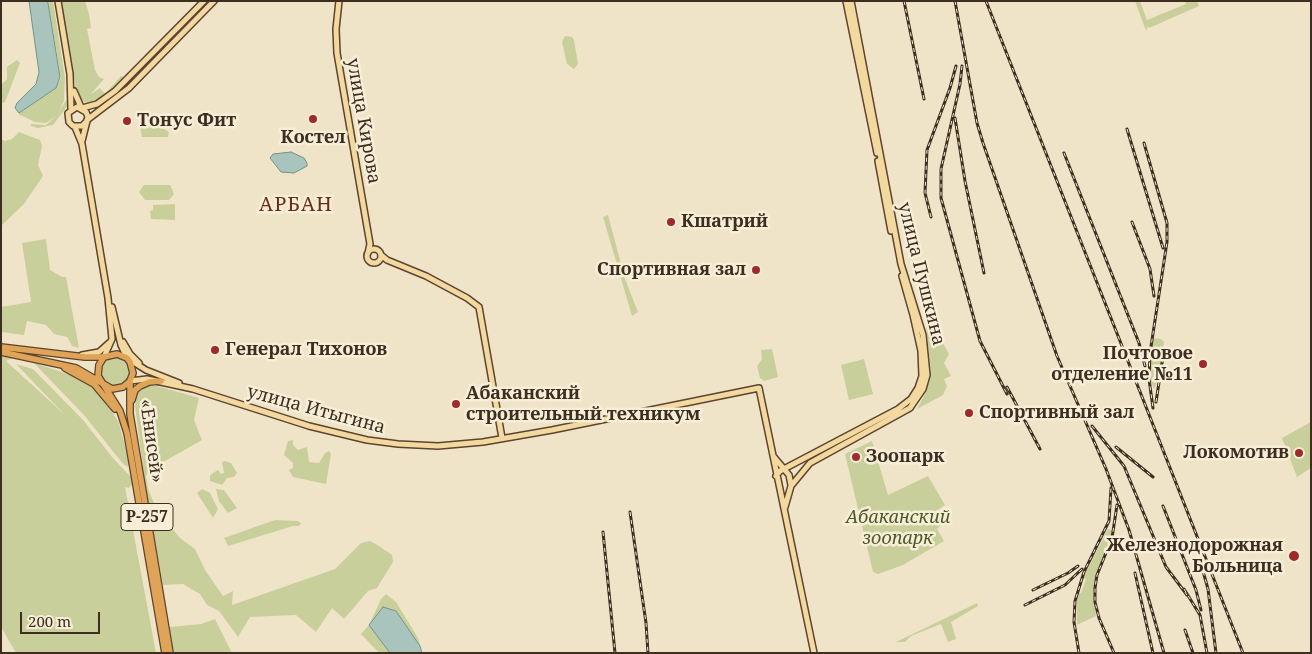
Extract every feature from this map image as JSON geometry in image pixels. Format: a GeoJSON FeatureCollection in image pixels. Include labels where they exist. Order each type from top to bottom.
{"type":"FeatureCollection","features":[{"type":"Feature","properties":{"kind":"highway"},"geometry":{"type":"LineString","coordinates":[[1,347],[72,356],[104,357],[117,354],[127,358]]}},
{"type":"Feature","properties":{"kind":"highway","name":"Р-257"},"geometry":{"type":"LineString","coordinates":[[1,352],[76,368],[103,384]]}},
{"type":"Feature","properties":{"kind":"highway","name":"Р-257"},"geometry":{"type":"LineString","coordinates":[[28,357],[72,370],[94,384],[114,408],[127,433]]}},
{"type":"Feature","properties":{"kind":"highway","name":"Р-257"},"geometry":{"type":"LineString","coordinates":[[104,357],[99,364],[98,372],[103,384],[120,411],[127,433]]}},
{"type":"Feature","properties":{"kind":"highway","name":"«Енисей»"},"geometry":{"type":"LineString","coordinates":[[127,358],[132,369],[130,414],[170,653]]}},
{"type":"Feature","properties":{"kind":"highway"},"geometry":{"type":"LineString","coordinates":[[130,414],[135,390],[144,383],[161,379]]}},
{"type":"Feature","properties":{"kind":"highway","name":"«Енисей»"},"geometry":{"type":"LineString","coordinates":[[103,384],[118,389],[130,381]]}},
{"type":"Feature","properties":{"kind":"highway","name":"«Енисей»"},"geometry":{"type":"LineString","coordinates":[[127,433],[165,653]]}},
{"type":"Feature","properties":{"kind":"main road"},"geometry":{"type":"LineString","coordinates":[[58,1],[70,74],[71,109],[68,119],[75,127],[82,144],[113,321],[127,358]]}},
{"type":"Feature","properties":{"kind":"main road"},"geometry":{"type":"LineString","coordinates":[[71,109],[97,104],[115,91],[204,1]]}},
{"type":"Feature","properties":{"kind":"main road"},"geometry":{"type":"LineString","coordinates":[[75,127],[82,126],[128,88],[214,1]]}},
{"type":"Feature","properties":{"kind":"main road","name":"улица Кирова"},"geometry":{"type":"LineString","coordinates":[[339,1],[336,29],[337,52],[370,244]]}},
{"type":"Feature","properties":{"kind":"main road","name":"улица Пушкина"},"geometry":{"type":"LineString","coordinates":[[776,476],[783,469],[898,409],[911,398],[922,376],[921,351],[895,248],[872,121],[846,1]]}},
{"type":"Feature","properties":{"kind":"main road","name":"улица Пушкина"},"geometry":{"type":"LineString","coordinates":[[787,522],[785,503],[791,487],[810,463],[910,408],[923,389],[927,375],[924,341],[902,264],[851,1]]}},
{"type":"Feature","properties":{"kind":"main road"},"geometry":{"type":"LineString","coordinates":[[70,74],[81,107],[86,112],[87,121],[82,144]]}},
{"type":"Feature","properties":{"kind":"main road"},"geometry":{"type":"LineString","coordinates":[[370,244],[380,258],[426,276],[467,298],[479,307],[502,438]]}},
{"type":"Feature","properties":{"kind":"main road"},"geometry":{"type":"LineString","coordinates":[[370,244],[367,258],[370,262],[374,263],[380,258]]}},
{"type":"Feature","properties":{"kind":"main road"},"geometry":{"type":"LineString","coordinates":[[368,253],[375,250]]}},
{"type":"Feature","properties":{"kind":"main road"},"geometry":{"type":"LineString","coordinates":[[72,356],[94,353],[105,348],[109,342],[113,321]]}},
{"type":"Feature","properties":{"kind":"main road"},"geometry":{"type":"LineString","coordinates":[[104,357],[111,344],[113,321]]}},
{"type":"Feature","properties":{"kind":"main road"},"geometry":{"type":"LineString","coordinates":[[113,321],[130,354],[161,379]]}},
{"type":"Feature","properties":{"kind":"main road","name":"улица Итыгина"},"geometry":{"type":"LineString","coordinates":[[127,358],[161,379],[309,426],[367,440],[438,446],[502,438],[759,388],[771,446]]}},
{"type":"Feature","properties":{"kind":"main road","name":"улица Итыгина"},"geometry":{"type":"LineString","coordinates":[[130,381],[138,378],[161,379]]}},
{"type":"Feature","properties":{"kind":"main road"},"geometry":{"type":"LineString","coordinates":[[771,446],[778,464],[791,478],[791,487],[784,491],[778,485]]}},
{"type":"Feature","properties":{"kind":"main road"},"geometry":{"type":"LineString","coordinates":[[771,446],[814,653]]}},
{"type":"Feature","properties":{"kind":"main road"},"geometry":{"type":"LineString","coordinates":[[778,464],[786,465],[799,461]]}},
{"type":"Feature","properties":{"kind":"green space"},"geometry":{"type":"Polygon","coordinates":[[[48,1],[53,1],[65,78],[64,101],[58,113],[69,96],[69,104],[53,125],[38,128],[31,126],[31,124],[46,125],[56,116],[46,123],[35,122],[18,114],[56,88],[61,78],[48,1]]]}},
{"type":"Feature","properties":{"kind":"green space"},"geometry":{"type":"Polygon","coordinates":[[[60,1],[85,1],[89,14],[91,28],[87,29],[95,70],[99,77],[104,79],[90,95],[100,88],[105,94],[121,76],[124,77],[117,86],[94,102],[86,103],[77,96],[60,1]]]}},
{"type":"Feature","properties":{"kind":"green space"},"geometry":{"type":"Polygon","coordinates":[[[1135,1],[1140,1],[1147,20],[1186,4],[1185,1],[1197,1],[1199,6],[1149,28],[1148,26],[1146,31],[1135,1]]]}},
{"type":"Feature","properties":{"kind":"green space"},"geometry":{"type":"Polygon","coordinates":[[[565,36],[572,37],[574,40],[578,64],[574,69],[567,64],[562,42],[565,36]]]}},
{"type":"Feature","properties":{"kind":"green space"},"geometry":{"type":"Polygon","coordinates":[[[17,60],[20,63],[5,102],[2,103],[1,85],[7,79],[7,67],[17,60]]]}},
{"type":"Feature","properties":{"kind":"green space"},"geometry":{"type":"Polygon","coordinates":[[[147,119],[169,132],[168,137],[142,137],[140,126],[147,119]]]}},
{"type":"Feature","properties":{"kind":"green space"},"geometry":{"type":"Polygon","coordinates":[[[19,132],[40,140],[42,146],[38,165],[43,176],[24,204],[1,226],[1,139],[5,141],[12,139],[19,132]]]}},
{"type":"Feature","properties":{"kind":"green space"},"geometry":{"type":"Polygon","coordinates":[[[144,185],[170,185],[174,194],[169,200],[145,200],[139,192],[144,185]]]}},
{"type":"Feature","properties":{"kind":"green space"},"geometry":{"type":"Polygon","coordinates":[[[175,204],[175,220],[151,219],[150,211],[153,210],[153,205],[175,204]]]}},
{"type":"Feature","properties":{"kind":"green space"},"geometry":{"type":"Polygon","coordinates":[[[608,215],[625,279],[638,312],[632,316],[603,217],[608,215]]]}},
{"type":"Feature","properties":{"kind":"green space"},"geometry":{"type":"Polygon","coordinates":[[[46,239],[50,270],[62,277],[66,277],[79,348],[72,346],[67,337],[54,334],[46,325],[27,321],[24,335],[1,332],[1,307],[31,302],[22,243],[46,239]]]}},
{"type":"Feature","properties":{"kind":"green space"},"geometry":{"type":"Polygon","coordinates":[[[920,302],[949,354],[944,363],[951,376],[944,379],[947,386],[943,395],[917,409],[925,394],[931,370],[926,327],[928,325],[920,302]]]}},
{"type":"Feature","properties":{"kind":"green space"},"geometry":{"type":"Polygon","coordinates":[[[1152,338],[1161,339],[1164,342],[1158,381],[1154,389],[1150,379],[1152,338]]]}},
{"type":"Feature","properties":{"kind":"green space"},"geometry":{"type":"Polygon","coordinates":[[[772,349],[778,377],[764,381],[760,378],[757,366],[762,359],[761,350],[772,349]]]}},
{"type":"Feature","properties":{"kind":"green space"},"geometry":{"type":"Polygon","coordinates":[[[1,356],[13,358],[6,361],[64,414],[16,364],[33,369],[84,421],[112,457],[131,477],[133,483],[129,488],[125,487],[156,653],[16,653],[1,627],[1,356]]]}},
{"type":"Feature","properties":{"kind":"green space"},"geometry":{"type":"Polygon","coordinates":[[[115,357],[126,361],[130,372],[126,383],[115,387],[104,383],[100,372],[104,361],[115,357]]]}},
{"type":"Feature","properties":{"kind":"green space"},"geometry":{"type":"Polygon","coordinates":[[[864,359],[873,394],[849,400],[841,365],[864,359]]]}},
{"type":"Feature","properties":{"kind":"green space"},"geometry":{"type":"Polygon","coordinates":[[[34,363],[77,377],[92,387],[105,400],[119,423],[129,463],[128,467],[123,464],[84,415],[34,363]]]}},
{"type":"Feature","properties":{"kind":"green space"},"geometry":{"type":"Polygon","coordinates":[[[148,386],[157,386],[199,398],[194,420],[202,440],[149,470],[146,476],[148,489],[154,503],[148,506],[135,406],[138,392],[148,386]]]}},
{"type":"Feature","properties":{"kind":"green space","name":"Локомотив"},"geometry":{"type":"Polygon","coordinates":[[[1311,422],[1311,468],[1297,477],[1282,438],[1311,422]]]}},
{"type":"Feature","properties":{"kind":"green space"},"geometry":{"type":"Polygon","coordinates":[[[293,440],[293,445],[298,450],[307,447],[309,462],[319,463],[325,453],[329,451],[331,454],[326,484],[293,477],[289,470],[293,468],[293,463],[284,455],[288,441],[293,440]]]}},
{"type":"Feature","properties":{"kind":"green space","name":"Абаканский зоопарк"},"geometry":{"type":"Polygon","coordinates":[[[872,441],[888,495],[928,476],[945,505],[933,513],[940,526],[937,529],[944,541],[903,565],[878,574],[873,572],[845,454],[872,441]]]}},
{"type":"Feature","properties":{"kind":"green space"},"geometry":{"type":"Polygon","coordinates":[[[222,462],[231,463],[237,473],[234,477],[227,478],[222,485],[210,481],[210,476],[218,470],[221,474],[224,473],[222,462]]]}},
{"type":"Feature","properties":{"kind":"green space"},"geometry":{"type":"Polygon","coordinates":[[[202,489],[210,493],[218,509],[213,518],[197,493],[202,489]]]}},
{"type":"Feature","properties":{"kind":"green space"},"geometry":{"type":"Polygon","coordinates":[[[216,489],[224,490],[237,508],[228,513],[219,501],[216,489]]]}},
{"type":"Feature","properties":{"kind":"green space"},"geometry":{"type":"Polygon","coordinates":[[[159,512],[180,538],[195,549],[205,570],[223,596],[233,591],[232,605],[335,569],[361,543],[370,541],[379,546],[392,555],[393,562],[377,588],[368,591],[344,619],[332,608],[316,632],[296,615],[250,617],[238,637],[219,611],[207,605],[200,594],[183,584],[163,585],[152,525],[153,513],[159,512]]]}},
{"type":"Feature","properties":{"kind":"green space"},"geometry":{"type":"Polygon","coordinates":[[[275,520],[297,521],[301,523],[299,526],[293,526],[228,546],[224,538],[275,520]]]}},
{"type":"Feature","properties":{"kind":"green space"},"geometry":{"type":"Polygon","coordinates":[[[1108,529],[1113,531],[1095,586],[1096,616],[1077,625],[1077,593],[1081,593],[1086,579],[1083,578],[1108,529]]]}},
{"type":"Feature","properties":{"kind":"green space"},"geometry":{"type":"Polygon","coordinates":[[[386,594],[396,602],[418,638],[420,646],[396,611],[383,607],[370,625],[390,653],[379,653],[361,634],[369,625],[381,599],[386,594]]]}},
{"type":"Feature","properties":{"kind":"green space"},"geometry":{"type":"Polygon","coordinates":[[[977,603],[978,606],[951,622],[956,639],[948,642],[941,624],[911,636],[905,642],[896,642],[977,603]]]}},
{"type":"Feature","properties":{"kind":"green space"},"geometry":{"type":"Polygon","coordinates":[[[215,619],[232,653],[174,653],[169,627],[201,624],[215,619]]]}},
{"type":"Feature","properties":{"kind":"water"},"geometry":{"type":"Polygon","coordinates":[[[29,1],[47,1],[48,3],[60,77],[56,88],[19,113],[15,108],[17,103],[36,84],[39,72],[29,1]]]}},
{"type":"Feature","properties":{"kind":"water"},"geometry":{"type":"Polygon","coordinates":[[[291,152],[304,158],[307,166],[294,173],[281,172],[270,158],[273,154],[291,152]]]}},
{"type":"Feature","properties":{"kind":"water"},"geometry":{"type":"Polygon","coordinates":[[[383,607],[396,611],[420,646],[422,653],[390,653],[369,625],[383,607]]]}},
{"type":"Feature","properties":{"kind":"railway"},"geometry":{"type":"LineString","coordinates":[[904,1],[924,99]]}},
{"type":"Feature","properties":{"kind":"railway"},"geometry":{"type":"LineString","coordinates":[[955,1],[977,123],[983,143],[1057,356],[1106,469],[1129,530],[1164,653]]}},
{"type":"Feature","properties":{"kind":"railway"},"geometry":{"type":"LineString","coordinates":[[986,1],[1243,653]]}},
{"type":"Feature","properties":{"kind":"railway"},"geometry":{"type":"LineString","coordinates":[[931,217],[925,193],[927,150],[950,88],[956,66]]}},
{"type":"Feature","properties":{"kind":"railway"},"geometry":{"type":"LineString","coordinates":[[962,66],[960,84],[941,169],[941,198],[980,341],[1007,394]]}},
{"type":"Feature","properties":{"kind":"railway"},"geometry":{"type":"LineString","coordinates":[[955,118],[965,181],[984,273]]}},
{"type":"Feature","properties":{"kind":"railway"},"geometry":{"type":"LineString","coordinates":[[1127,129],[1163,248]]}},
{"type":"Feature","properties":{"kind":"railway"},"geometry":{"type":"LineString","coordinates":[[1144,143],[1167,223],[1167,242],[1150,353],[1149,379],[1153,408]]}},
{"type":"Feature","properties":{"kind":"railway"},"geometry":{"type":"LineString","coordinates":[[1064,153],[1139,343],[1145,366]]}},
{"type":"Feature","properties":{"kind":"railway"},"geometry":{"type":"LineString","coordinates":[[1132,222],[1150,269],[1154,296]]}},
{"type":"Feature","properties":{"kind":"railway"},"geometry":{"type":"LineString","coordinates":[[1156,402],[1164,350]]}},
{"type":"Feature","properties":{"kind":"railway"},"geometry":{"type":"LineString","coordinates":[[1007,387],[1040,449]]}},
{"type":"Feature","properties":{"kind":"railway"},"geometry":{"type":"LineString","coordinates":[[1092,426],[1124,466],[1166,567],[1187,595]]}},
{"type":"Feature","properties":{"kind":"railway"},"geometry":{"type":"LineString","coordinates":[[1116,447],[1153,477]]}},
{"type":"Feature","properties":{"kind":"railway"},"geometry":{"type":"LineString","coordinates":[[1079,653],[1074,622],[1075,601],[1084,572],[1109,521],[1111,488]]}},
{"type":"Feature","properties":{"kind":"railway"},"geometry":{"type":"LineString","coordinates":[[1114,653],[1099,618],[1095,602],[1095,588],[1097,575],[1112,538],[1117,505]]}},
{"type":"Feature","properties":{"kind":"railway"},"geometry":{"type":"LineString","coordinates":[[1163,506],[1196,590],[1201,610]]}},
{"type":"Feature","properties":{"kind":"railway"},"geometry":{"type":"LineString","coordinates":[[630,512],[646,623],[648,653]]}},
{"type":"Feature","properties":{"kind":"railway"},"geometry":{"type":"LineString","coordinates":[[603,532],[615,653]]}},
{"type":"Feature","properties":{"kind":"railway"},"geometry":{"type":"LineString","coordinates":[[1201,564],[1208,589],[1216,653]]}},
{"type":"Feature","properties":{"kind":"railway"},"geometry":{"type":"LineString","coordinates":[[1033,590],[1078,566]]}},
{"type":"Feature","properties":{"kind":"railway"},"geometry":{"type":"LineString","coordinates":[[1025,605],[1065,585],[1082,569]]}},
{"type":"Feature","properties":{"kind":"railway"},"geometry":{"type":"LineString","coordinates":[[1135,573],[1153,653]]}},
{"type":"Feature","properties":{"kind":"railway"},"geometry":{"type":"LineString","coordinates":[[1184,589],[1200,615],[1207,653]]}},
{"type":"Feature","properties":{"kind":"railway"},"geometry":{"type":"LineString","coordinates":[[1185,630],[1193,653]]}},
{"type":"Feature","properties":{"kind":"place","name":"Костел"},"geometry":{"type":"Point","coordinates":[313,119]}},
{"type":"Feature","properties":{"kind":"place","name":"Тонус Фит"},"geometry":{"type":"Point","coordinates":[127,121]}},
{"type":"Feature","properties":{"kind":"place","name":"Кшатрий"},"geometry":{"type":"Point","coordinates":[671,222]}},
{"type":"Feature","properties":{"kind":"place","name":"Спортивная зал"},"geometry":{"type":"Point","coordinates":[756,270]}},
{"type":"Feature","properties":{"kind":"place","name":"Генерал Тихонов"},"geometry":{"type":"Point","coordinates":[215,350]}},
{"type":"Feature","properties":{"kind":"place","name":"Почтовое отделение №11"},"geometry":{"type":"Point","coordinates":[1203,364]}},
{"type":"Feature","properties":{"kind":"place","name":"Абаканский строительный техникум"},"geometry":{"type":"Point","coordinates":[456,404]}},
{"type":"Feature","properties":{"kind":"place","name":"Спортивный зал"},"geometry":{"type":"Point","coordinates":[969,413]}},
{"type":"Feature","properties":{"kind":"place","name":"Локомотив"},"geometry":{"type":"Point","coordinates":[1299,453]}},
{"type":"Feature","properties":{"kind":"place","name":"Зоопарк"},"geometry":{"type":"Point","coordinates":[856,457]}},
{"type":"Feature","properties":{"kind":"place","name":"Железнодорожная Больница"},"geometry":{"type":"Point","coordinates":[1294,556]}},
{"type":"Feature","properties":{"kind":"district","name":"АРБАН"},"geometry":{"type":"Point","coordinates":[296,205]}}]}
